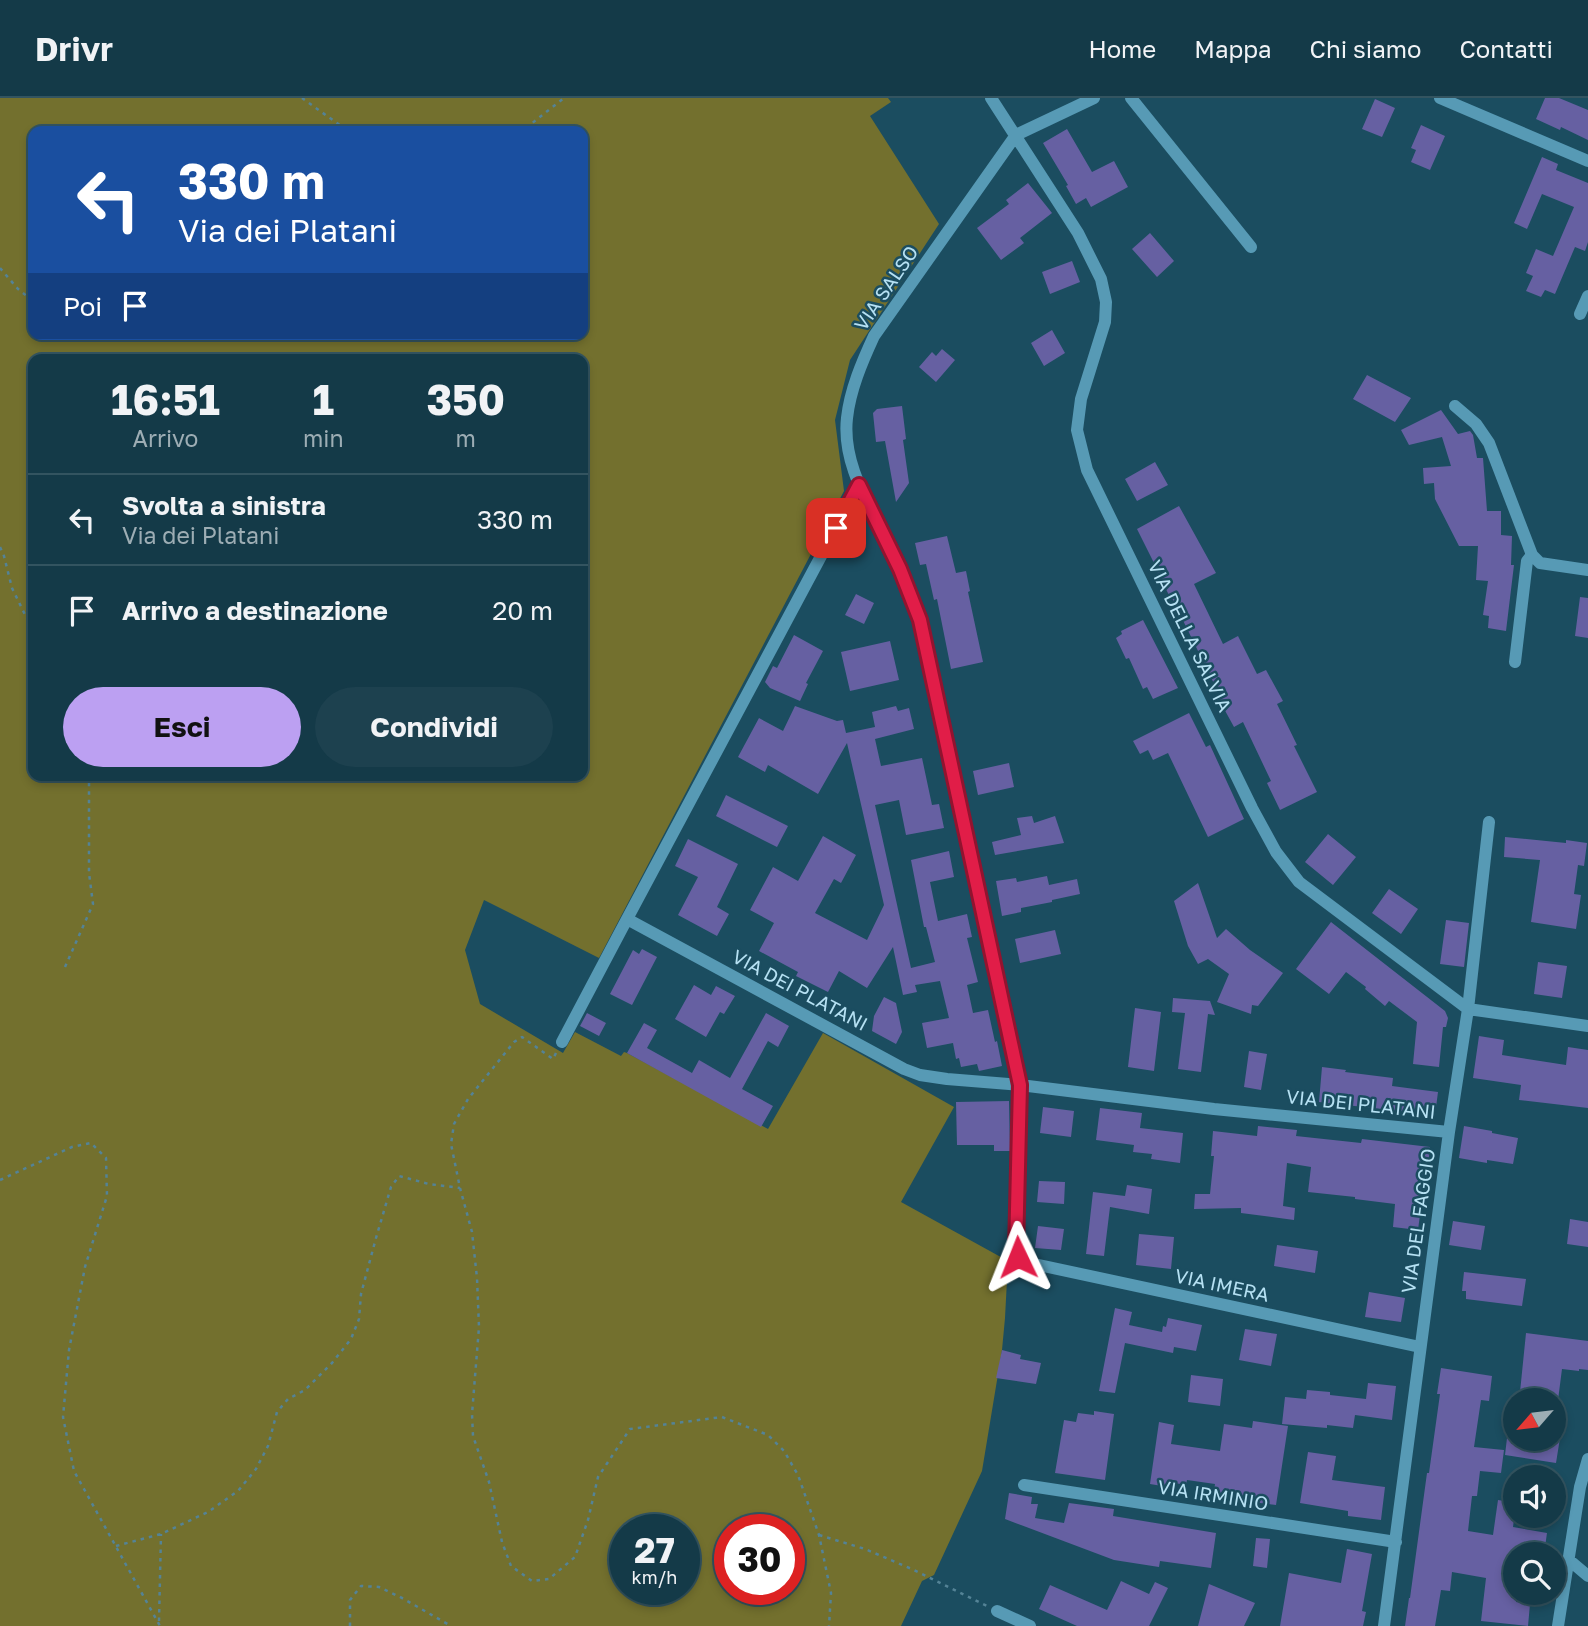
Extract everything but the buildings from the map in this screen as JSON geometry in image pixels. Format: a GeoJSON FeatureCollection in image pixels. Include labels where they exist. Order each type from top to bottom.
{"type":"FeatureCollection","features":[{"type":"Feature","properties":{"kind":"street","name":"VIA DELLA SALVIA"},"geometry":{"type":"LineString","coordinates":[[991,98],[1078,233],[1101,279],[1106,302],[1105,322],[1081,399],[1077,430],[1087,470],[1276,852],[1299,882],[1468,1009],[1588,1026]]}},
{"type":"Feature","properties":{"kind":"street"},"geometry":{"type":"LineString","coordinates":[[1016,135],[1094,98]]}},
{"type":"Feature","properties":{"kind":"street"},"geometry":{"type":"LineString","coordinates":[[1131,98],[1251,247]]}},
{"type":"Feature","properties":{"kind":"street"},"geometry":{"type":"LineString","coordinates":[[1440,98],[1588,161]]}},
{"type":"Feature","properties":{"kind":"street","name":"VIA SALSO"},"geometry":{"type":"LineString","coordinates":[[1016,135],[874,336],[855,382],[847,419],[851,463],[900,569],[920,620],[1020,1085],[1018,1257]]}},
{"type":"Feature","properties":{"kind":"street"},"geometry":{"type":"LineString","coordinates":[[1580,314],[1588,296]]}},
{"type":"Feature","properties":{"kind":"street"},"geometry":{"type":"LineString","coordinates":[[1455,406],[1476,424],[1489,443],[1532,555],[1540,562],[1588,570]]}},
{"type":"Feature","properties":{"kind":"street"},"geometry":{"type":"LineString","coordinates":[[562,1042],[859,485]]}},
{"type":"Feature","properties":{"kind":"street"},"geometry":{"type":"LineString","coordinates":[[1515,662],[1527,561],[1532,555]]}},
{"type":"Feature","properties":{"kind":"street","name":"VIA DEL FAGGIO"},"geometry":{"type":"LineString","coordinates":[[1384,1626],[1449,1132],[1468,1009],[1489,822]]}},
{"type":"Feature","properties":{"kind":"street","name":"VIA DEI PLATANI"},"geometry":{"type":"LineString","coordinates":[[627,919],[904,1069],[920,1075],[1214,1109],[1449,1132]]}},
{"type":"Feature","properties":{"kind":"street","name":"VIA IMERA"},"geometry":{"type":"LineString","coordinates":[[1018,1257],[1025,1262],[1420,1347]]}},
{"type":"Feature","properties":{"kind":"street"},"geometry":{"type":"LineString","coordinates":[[1558,1626],[1580,1488],[1588,1459]]}},
{"type":"Feature","properties":{"kind":"street","name":"VIA IRMINIO"},"geometry":{"type":"LineString","coordinates":[[1024,1485],[1396,1542]]}},
{"type":"Feature","properties":{"kind":"street"},"geometry":{"type":"LineString","coordinates":[[1569,1560],[1588,1576]]}},
{"type":"Feature","properties":{"kind":"street"},"geometry":{"type":"LineString","coordinates":[[997,1611],[1030,1626]]}},
{"type":"Feature","properties":{"kind":"path"},"geometry":{"type":"LineString","coordinates":[[302,98],[341,126]]}},
{"type":"Feature","properties":{"kind":"path"},"geometry":{"type":"LineString","coordinates":[[527,126],[564,98]]}},
{"type":"Feature","properties":{"kind":"path"},"geometry":{"type":"LineString","coordinates":[[0,268],[28,297]]}},
{"type":"Feature","properties":{"kind":"path"},"geometry":{"type":"LineString","coordinates":[[0,547],[12,589],[28,621]]}},
{"type":"Feature","properties":{"kind":"path"},"geometry":{"type":"LineString","coordinates":[[65,967],[93,904],[89,873],[89,781]]}},
{"type":"Feature","properties":{"kind":"path"},"geometry":{"type":"LineString","coordinates":[[562,1042],[553,1059],[522,1037],[514,1042],[468,1098],[454,1124],[451,1144],[472,1231],[477,1278],[479,1326],[472,1414],[473,1436],[489,1482],[502,1542],[511,1566],[531,1581],[549,1578],[575,1557],[588,1520],[598,1477],[630,1429],[722,1417],[768,1435],[784,1451],[798,1475],[819,1535],[831,1593],[829,1626]]}},
{"type":"Feature","properties":{"kind":"path"},"geometry":{"type":"LineString","coordinates":[[0,1180],[72,1147],[91,1143],[106,1158],[107,1196],[85,1267],[69,1350],[62,1417],[74,1471],[160,1624]]}},
{"type":"Feature","properties":{"kind":"path"},"geometry":{"type":"LineString","coordinates":[[115,1546],[161,1534],[208,1512],[237,1491],[257,1469],[268,1446],[277,1412],[288,1399],[305,1390],[351,1339],[359,1319],[361,1294],[391,1186],[399,1176],[460,1188]]}},
{"type":"Feature","properties":{"kind":"path"},"geometry":{"type":"LineString","coordinates":[[160,1624],[161,1534]]}},
{"type":"Feature","properties":{"kind":"path"},"geometry":{"type":"LineString","coordinates":[[819,1535],[902,1564],[997,1611]]}},
{"type":"Feature","properties":{"kind":"path"},"geometry":{"type":"LineString","coordinates":[[350,1626],[350,1600],[361,1586],[379,1587],[451,1626]]}},
{"type":"Feature","properties":{"kind":"shaded area"},"geometry":{"type":"Polygon","coordinates":[[[0,98],[888,98],[891,102],[870,116],[939,224],[850,360],[835,420],[844,491],[599,958],[484,900],[465,950],[480,1004],[563,1053],[575,1032],[621,1056],[624,1052],[627,1053],[768,1129],[823,1033],[954,1107],[901,1202],[1008,1261],[1005,1318],[982,1471],[934,1575],[922,1581],[901,1626],[0,1626],[0,98]]]}},
{"type":"Feature","properties":{"kind":"route"},"geometry":{"type":"LineString","coordinates":[[836,528],[859,485],[900,569],[920,620],[1020,1085],[1018,1257]]}}]}
